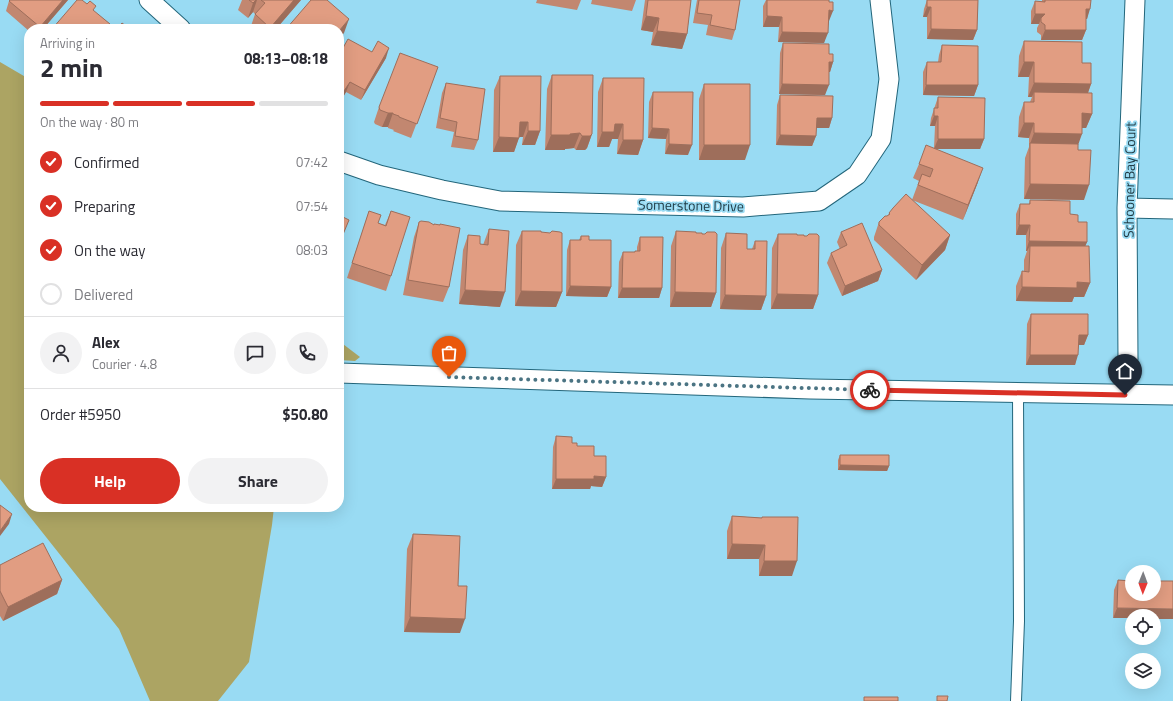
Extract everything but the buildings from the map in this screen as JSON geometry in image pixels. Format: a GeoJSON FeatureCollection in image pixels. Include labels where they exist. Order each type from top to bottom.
{"type":"FeatureCollection","features":[{"type":"Feature","properties":{"kind":"street"},"geometry":{"type":"LineString","coordinates":[[148,0],[175,24]]}},
{"type":"Feature","properties":{"kind":"street","name":"Somerstone Drive"},"geometry":{"type":"LineString","coordinates":[[344,163],[379,175],[442,190],[500,201],[743,207],[819,201],[857,174],[881,139],[890,79],[880,0]]}},
{"type":"Feature","properties":{"kind":"street","name":"Schooner Bay Court"},"geometry":{"type":"LineString","coordinates":[[1128,359],[1127,208],[1135,0]]}},
{"type":"Feature","properties":{"kind":"street"},"geometry":{"type":"LineString","coordinates":[[1127,208],[1173,209]]}},
{"type":"Feature","properties":{"kind":"street"},"geometry":{"type":"LineString","coordinates":[[344,373],[810,389],[1173,395]]}},
{"type":"Feature","properties":{"kind":"lane"},"geometry":{"type":"LineString","coordinates":[[1016,701],[1019,621],[1018,393]]}},
{"type":"Feature","properties":{"kind":"shaded area"},"geometry":{"type":"Polygon","coordinates":[[[0,62],[24,76],[24,509],[0,479],[0,62]]]}},
{"type":"Feature","properties":{"kind":"shaded area"},"geometry":{"type":"Polygon","coordinates":[[[344,345],[360,357],[355,361],[344,360],[344,345]]]}},
{"type":"Feature","properties":{"kind":"shaded area"},"geometry":{"type":"Polygon","coordinates":[[[26,512],[273,512],[249,662],[218,701],[150,701],[119,629],[26,512]]]}},
{"type":"Feature","properties":{"kind":"way so far"},"geometry":{"type":"LineString","coordinates":[[449,377],[870,390]]}},
{"type":"Feature","properties":{"kind":"route"},"geometry":{"type":"LineString","coordinates":[[870,390],[1125,395]]}}]}
